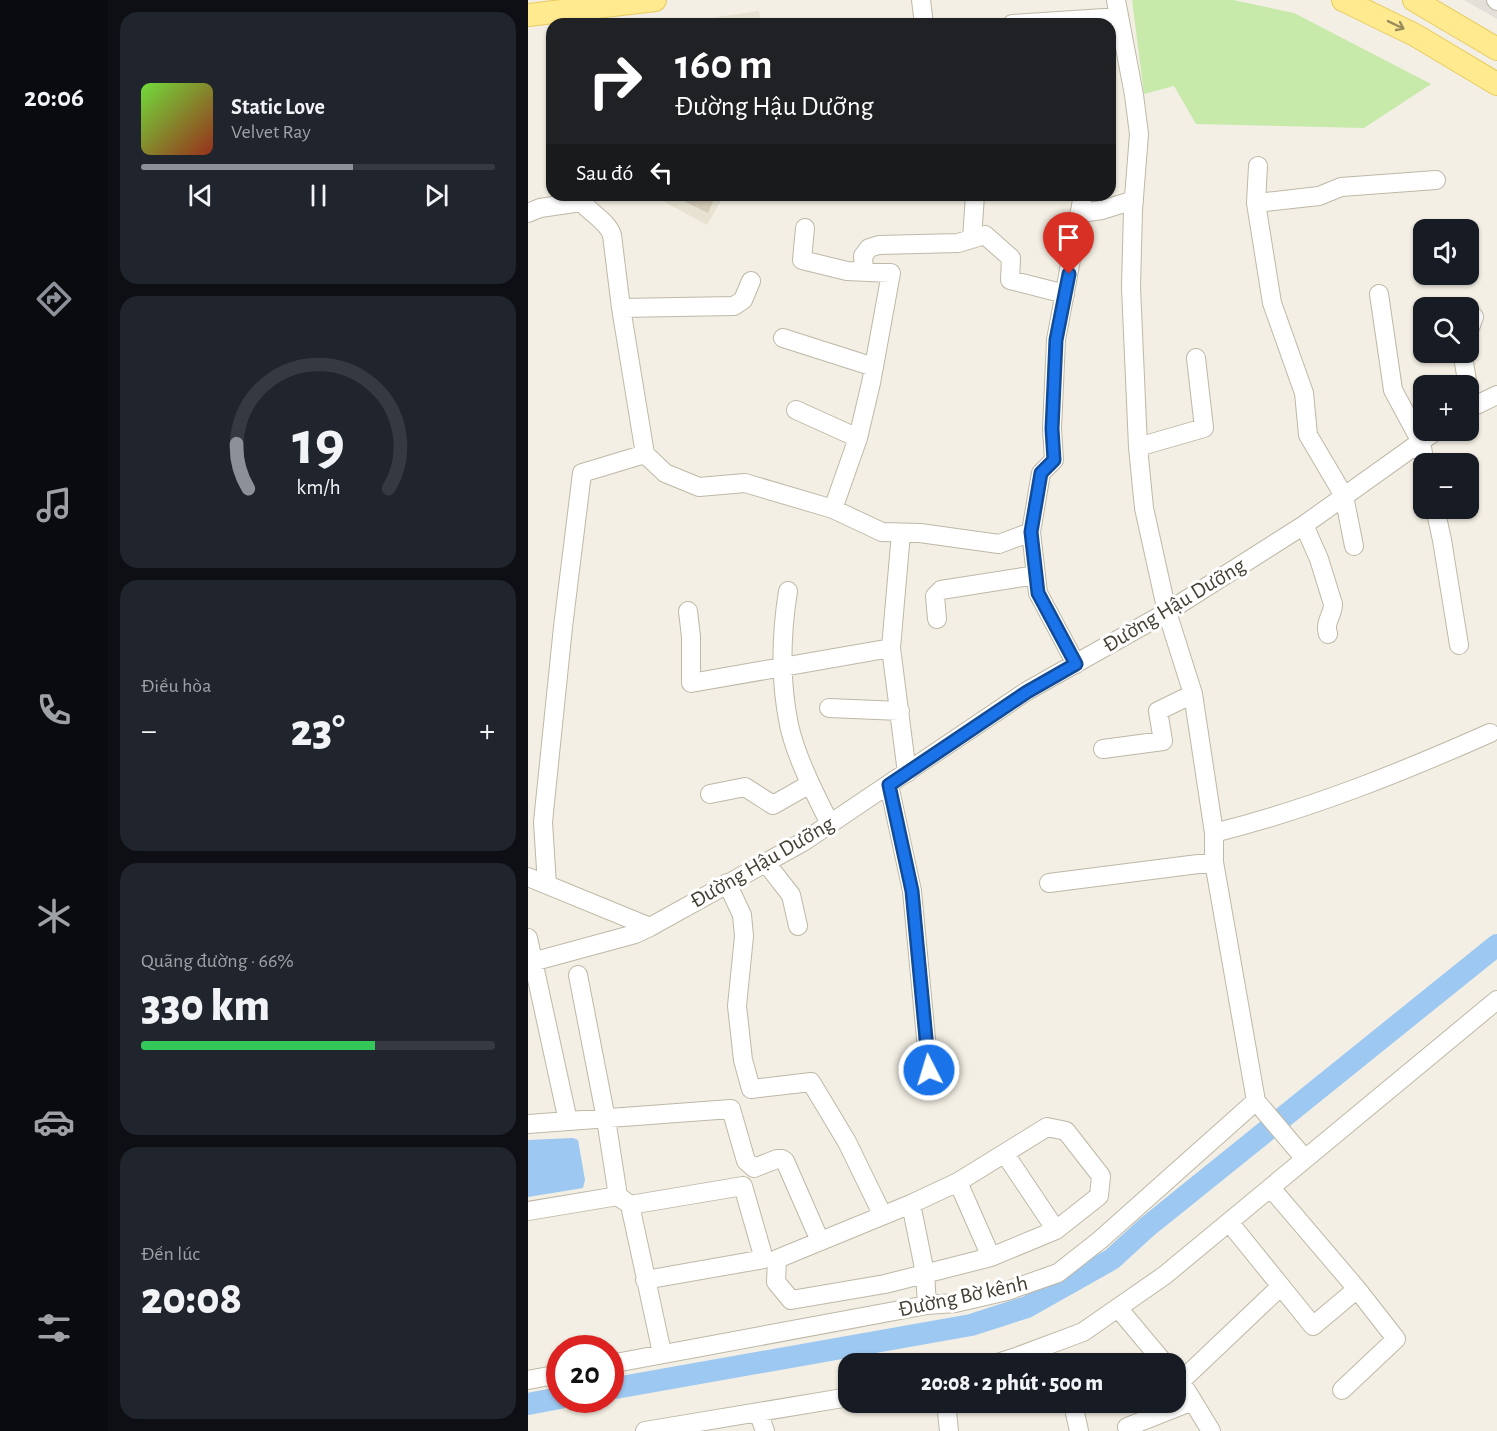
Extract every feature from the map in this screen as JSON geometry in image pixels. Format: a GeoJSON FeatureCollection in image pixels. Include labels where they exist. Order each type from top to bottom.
{"type":"FeatureCollection","features":[{"type":"Feature","properties":{"kind":"main road"},"geometry":{"type":"LineString","coordinates":[[528,15],[556,18],[655,0]]}},
{"type":"Feature","properties":{"kind":"main road"},"geometry":{"type":"LineString","coordinates":[[1343,0],[1415,35],[1497,84]]}},
{"type":"Feature","properties":{"kind":"main road"},"geometry":{"type":"LineString","coordinates":[[1414,0],[1497,49]]}},
{"type":"Feature","properties":{"kind":"street"},"geometry":{"type":"LineString","coordinates":[[921,0],[923,18]]}},
{"type":"Feature","properties":{"kind":"street"},"geometry":{"type":"LineString","coordinates":[[1054,18],[1117,9],[1134,95],[1139,134],[1131,287],[1138,447],[1144,508],[1167,612],[1193,694],[1214,833],[1214,862],[1261,1107],[1305,1159]]}},
{"type":"Feature","properties":{"kind":"street"},"geometry":{"type":"LineString","coordinates":[[1258,166],[1256,203],[1272,303],[1304,393],[1308,435],[1344,496],[1354,546]]}},
{"type":"Feature","properties":{"kind":"street"},"geometry":{"type":"LineString","coordinates":[[1256,203],[1319,196],[1341,188],[1436,180]]}},
{"type":"Feature","properties":{"kind":"street"},"geometry":{"type":"LineString","coordinates":[[1076,664],[1038,593],[1031,532],[1041,473],[1054,460],[1052,429],[1056,340],[1082,204],[1102,210],[1134,200]]}},
{"type":"Feature","properties":{"kind":"street"},"geometry":{"type":"LineString","coordinates":[[528,213],[571,201]]}},
{"type":"Feature","properties":{"kind":"street"},"geometry":{"type":"LineString","coordinates":[[582,201],[609,227],[612,235],[621,308],[645,454],[664,473],[699,487],[745,483],[833,509],[882,532],[920,533],[999,544],[1031,532]]}},
{"type":"Feature","properties":{"kind":"street"},"geometry":{"type":"LineString","coordinates":[[972,239],[975,201]]}},
{"type":"Feature","properties":{"kind":"street"},"geometry":{"type":"LineString","coordinates":[[805,228],[802,260],[847,271],[891,273],[858,438],[833,509]]}},
{"type":"Feature","properties":{"kind":"street"},"geometry":{"type":"LineString","coordinates":[[864,271],[863,256],[869,248],[879,245],[958,243],[985,235],[1011,258],[1010,280],[1065,294]]}},
{"type":"Feature","properties":{"kind":"street"},"geometry":{"type":"LineString","coordinates":[[621,308],[734,306],[743,300],[751,281]]}},
{"type":"Feature","properties":{"kind":"street"},"geometry":{"type":"LineString","coordinates":[[1379,294],[1393,390],[1421,442],[1423,453]]}},
{"type":"Feature","properties":{"kind":"street"},"geometry":{"type":"LineString","coordinates":[[783,338],[874,367]]}},
{"type":"Feature","properties":{"kind":"street"},"geometry":{"type":"LineString","coordinates":[[1138,447],[1204,428],[1196,358]]}},
{"type":"Feature","properties":{"kind":"street"},"geometry":{"type":"LineString","coordinates":[[1479,403],[1497,395]]}},
{"type":"Feature","properties":{"kind":"street"},"geometry":{"type":"LineString","coordinates":[[796,410],[858,438]]}},
{"type":"Feature","properties":{"kind":"street","name":"Đường Hậu Dưỡng"},"geometry":{"type":"LineString","coordinates":[[530,962],[635,934],[766,863],[830,824],[1027,692],[1167,612],[1304,525],[1421,442]]}},
{"type":"Feature","properties":{"kind":"street"},"geometry":{"type":"LineString","coordinates":[[547,885],[543,822],[582,473],[645,454]]}},
{"type":"Feature","properties":{"kind":"street"},"geometry":{"type":"LineString","coordinates":[[1438,519],[1459,645]]}},
{"type":"Feature","properties":{"kind":"street"},"geometry":{"type":"LineString","coordinates":[[1304,525],[1319,559],[1333,604],[1326,624],[1328,634]]}},
{"type":"Feature","properties":{"kind":"street"},"geometry":{"type":"LineString","coordinates":[[901,533],[891,648],[907,773]]}},
{"type":"Feature","properties":{"kind":"street"},"geometry":{"type":"LineString","coordinates":[[937,619],[935,596],[941,590],[1036,575]]}},
{"type":"Feature","properties":{"kind":"street"},"geometry":{"type":"LineString","coordinates":[[788,591],[782,625],[783,666],[789,726],[810,784],[830,824]]}},
{"type":"Feature","properties":{"kind":"street"},"geometry":{"type":"LineString","coordinates":[[688,610],[691,683],[891,648]]}},
{"type":"Feature","properties":{"kind":"street"},"geometry":{"type":"LineString","coordinates":[[1103,749],[1163,741],[1158,711],[1193,694]]}},
{"type":"Feature","properties":{"kind":"street"},"geometry":{"type":"LineString","coordinates":[[829,708],[900,711]]}},
{"type":"Feature","properties":{"kind":"street"},"geometry":{"type":"LineString","coordinates":[[1214,833],[1269,819],[1320,802],[1414,767],[1490,733]]}},
{"type":"Feature","properties":{"kind":"street"},"geometry":{"type":"LineString","coordinates":[[710,794],[745,787],[773,805],[810,784]]}},
{"type":"Feature","properties":{"kind":"street"},"geometry":{"type":"LineString","coordinates":[[889,785],[912,891],[929,1070]]}},
{"type":"Feature","properties":{"kind":"street"},"geometry":{"type":"LineString","coordinates":[[1049,882],[1214,862]]}},
{"type":"Feature","properties":{"kind":"street"},"geometry":{"type":"LineString","coordinates":[[766,863],[791,894],[798,926]]}},
{"type":"Feature","properties":{"kind":"street"},"geometry":{"type":"LineString","coordinates":[[528,877],[650,927]]}},
{"type":"Feature","properties":{"kind":"street"},"geometry":{"type":"LineString","coordinates":[[727,883],[742,915],[744,936],[737,1006],[743,1060],[751,1089],[812,1082],[847,1142],[882,1215]]}},
{"type":"Feature","properties":{"kind":"street"},"geometry":{"type":"LineString","coordinates":[[528,938],[530,962],[568,1121]]}},
{"type":"Feature","properties":{"kind":"street"},"geometry":{"type":"LineString","coordinates":[[578,975],[624,1201],[662,1353]]}},
{"type":"Feature","properties":{"kind":"street"},"geometry":{"type":"LineString","coordinates":[[1028,1353],[1083,1332],[1165,1275],[1497,1000]]}},
{"type":"Feature","properties":{"kind":"street","name":"Đường Bờ kênh"},"geometry":{"type":"LineString","coordinates":[[624,1361],[927,1305],[955,1303],[1007,1291],[1058,1273],[1261,1107]]}},
{"type":"Feature","properties":{"kind":"street"},"geometry":{"type":"LineString","coordinates":[[528,1124],[731,1109],[746,1161],[754,1168],[777,1159],[785,1161],[820,1241]]}},
{"type":"Feature","properties":{"kind":"street"},"geometry":{"type":"LineString","coordinates":[[1047,1127],[1066,1131],[1101,1176],[1099,1196],[1056,1230],[991,1257],[885,1284],[791,1300],[776,1282],[777,1259],[882,1215],[958,1182],[1047,1127]]}},
{"type":"Feature","properties":{"kind":"street"},"geometry":{"type":"LineString","coordinates":[[1005,1154],[1056,1230]]}},
{"type":"Feature","properties":{"kind":"street"},"geometry":{"type":"LineString","coordinates":[[958,1182],[991,1257]]}},
{"type":"Feature","properties":{"kind":"street"},"geometry":{"type":"LineString","coordinates":[[528,1211],[743,1186],[764,1259],[645,1280]]}},
{"type":"Feature","properties":{"kind":"street"},"geometry":{"type":"LineString","coordinates":[[1271,1188],[1396,1339],[1342,1390]]}},
{"type":"Feature","properties":{"kind":"street"},"geometry":{"type":"LineString","coordinates":[[911,1204],[925,1273],[927,1305]]}},
{"type":"Feature","properties":{"kind":"street"},"geometry":{"type":"LineString","coordinates":[[1229,1222],[1313,1326],[1356,1289]]}},
{"type":"Feature","properties":{"kind":"street"},"geometry":{"type":"LineString","coordinates":[[1186,1372],[1280,1287]]}},
{"type":"Feature","properties":{"kind":"street"},"geometry":{"type":"LineString","coordinates":[[1118,1308],[1156,1353]]}},
{"type":"Feature","properties":{"kind":"street"},"geometry":{"type":"LineString","coordinates":[[528,1380],[546,1377]]}},
{"type":"Feature","properties":{"kind":"street"},"geometry":{"type":"LineString","coordinates":[[1186,1391],[1211,1431]]}},
{"type":"Feature","properties":{"kind":"street"},"geometry":{"type":"LineString","coordinates":[[645,1431],[838,1399]]}},
{"type":"Feature","properties":{"kind":"street"},"geometry":{"type":"LineString","coordinates":[[1127,1427],[1193,1401]]}},
{"type":"Feature","properties":{"kind":"street"},"geometry":{"type":"LineString","coordinates":[[758,1412],[765,1431]]}},
{"type":"Feature","properties":{"kind":"street"},"geometry":{"type":"LineString","coordinates":[[947,1413],[949,1431]]}},
{"type":"Feature","properties":{"kind":"shaded area"},"geometry":{"type":"Polygon","coordinates":[[[1464,0],[1497,0],[1497,19],[1464,0]]]}},
{"type":"Feature","properties":{"kind":"shaded area"},"geometry":{"type":"Polygon","coordinates":[[[759,11],[760,18],[711,18],[759,11]]]}},
{"type":"Feature","properties":{"kind":"shaded area"},"geometry":{"type":"Polygon","coordinates":[[[663,201],[721,201],[707,225],[663,201]]]}},
{"type":"Feature","properties":{"kind":"green space"},"geometry":{"type":"Polygon","coordinates":[[[1132,0],[1233,0],[1294,13],[1431,84],[1364,128],[1196,124],[1174,86],[1144,94],[1132,0]]]}},
{"type":"Feature","properties":{"kind":"water"},"geometry":{"type":"Polygon","coordinates":[[[573,1138],[578,1140],[585,1180],[583,1188],[528,1197],[528,1140],[573,1138]]]}},
{"type":"Feature","properties":{"kind":"building"},"geometry":{"type":"Polygon","coordinates":[[[684,201],[713,201],[708,213],[684,201]]]}},
{"type":"Feature","properties":{"kind":"waterway"},"geometry":{"type":"LineString","coordinates":[[624,1387],[971,1325],[1027,1307],[1112,1259],[1147,1227],[1497,945]]}},
{"type":"Feature","properties":{"kind":"waterway"},"geometry":{"type":"LineString","coordinates":[[528,1404],[546,1401]]}},
{"type":"Feature","properties":{"kind":"route"},"geometry":{"type":"LineString","coordinates":[[929,1070],[912,891],[889,785],[1027,692],[1076,664],[1038,593],[1031,532],[1041,473],[1054,460],[1052,429],[1056,340],[1069,274]]}}]}
